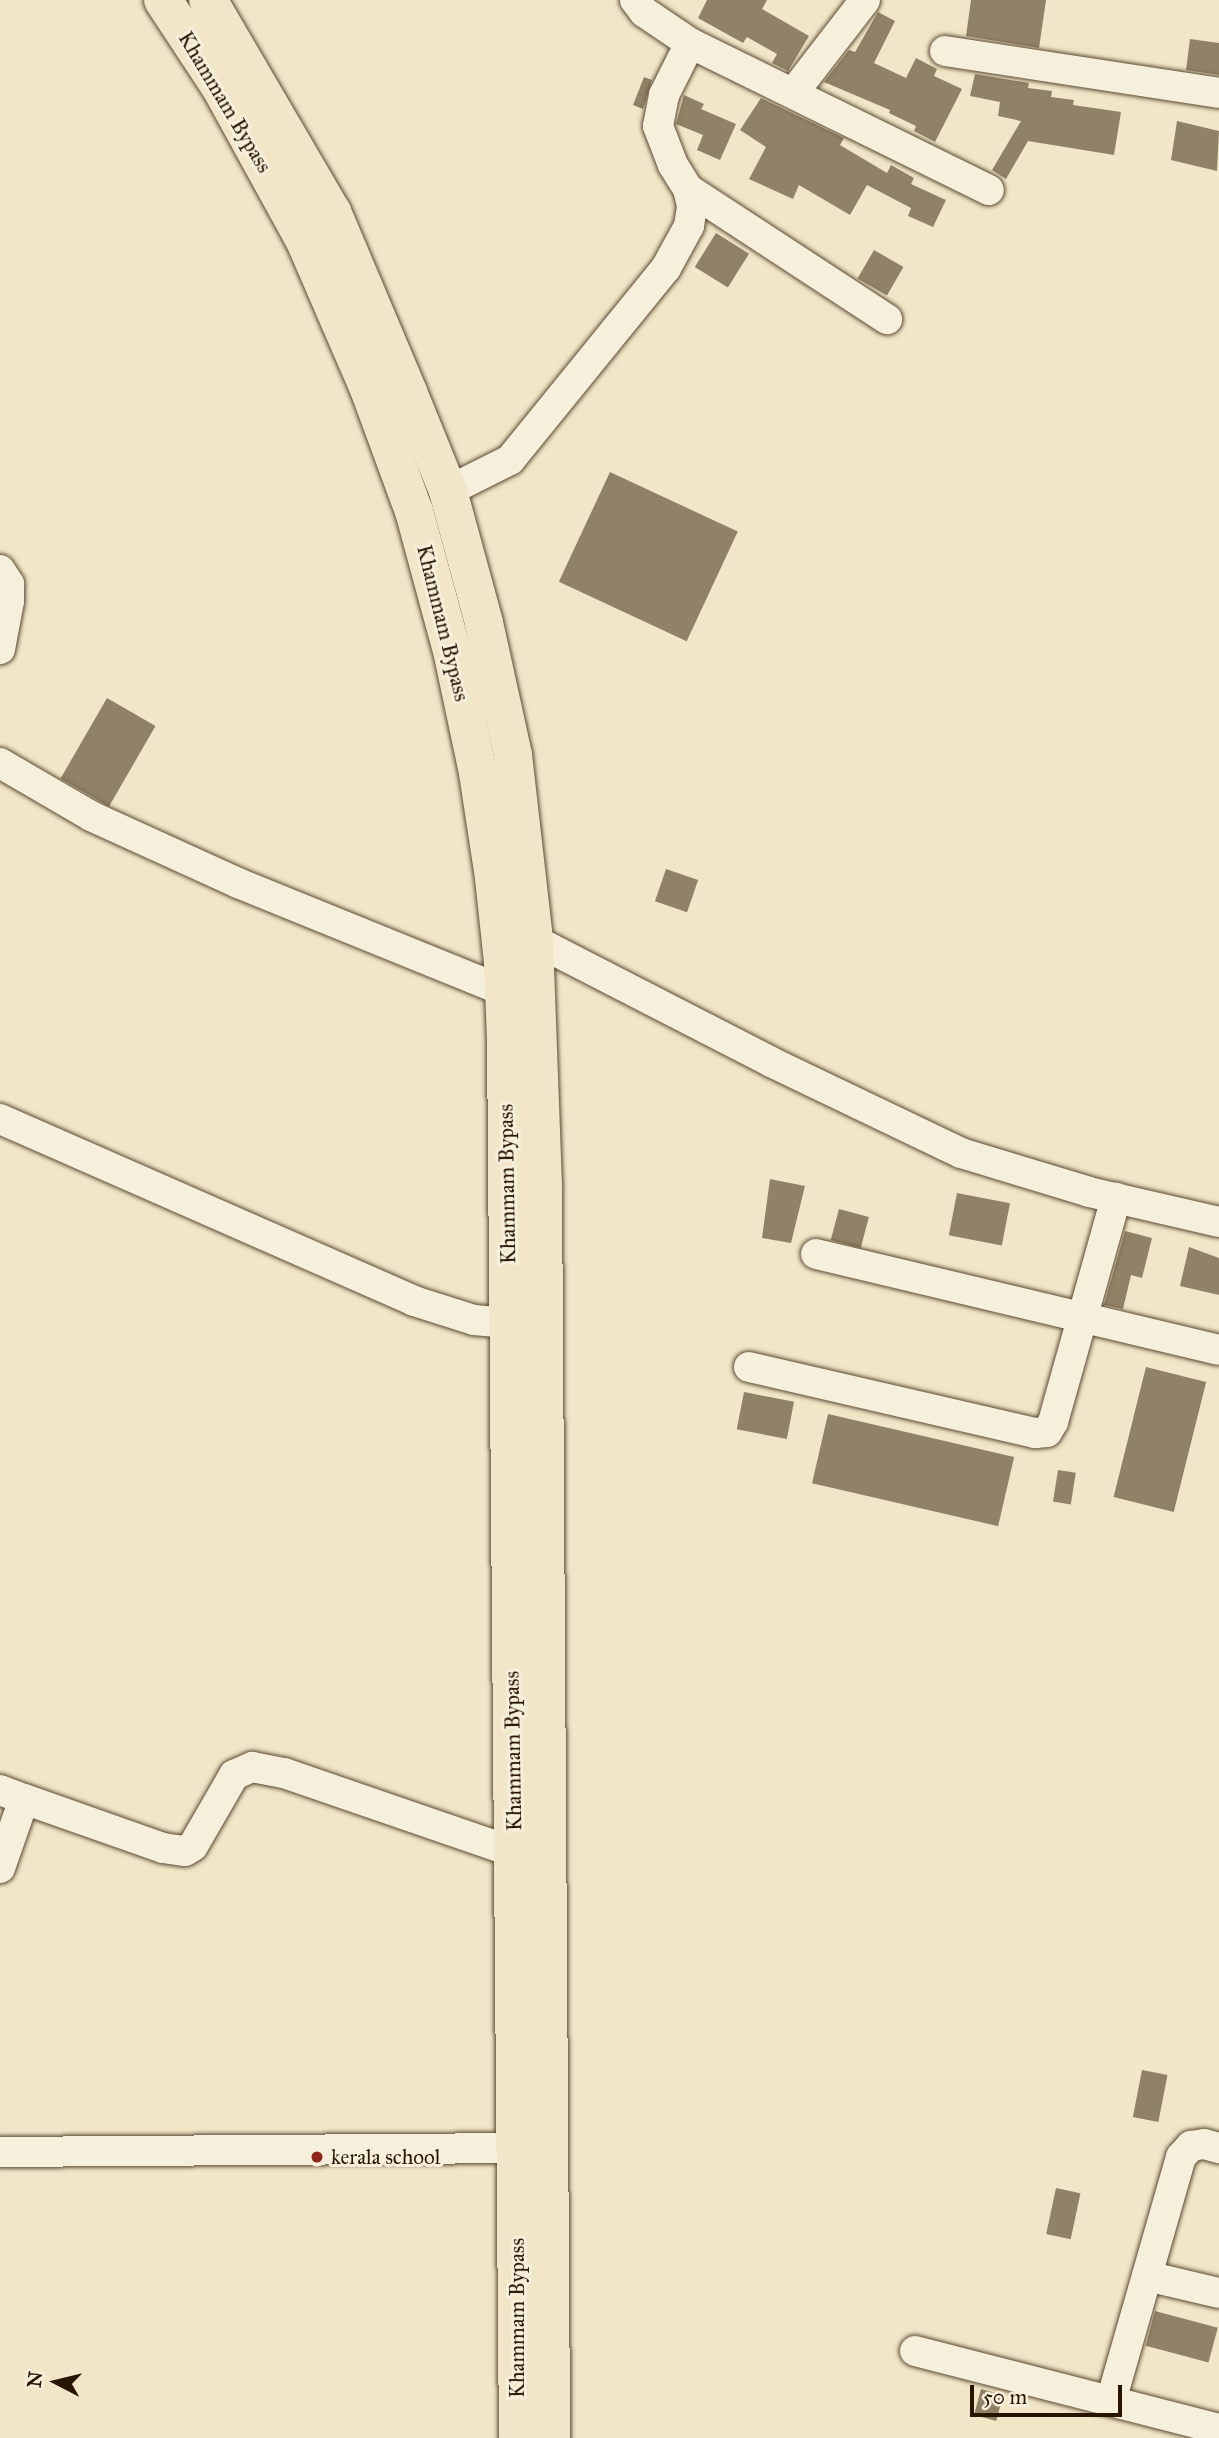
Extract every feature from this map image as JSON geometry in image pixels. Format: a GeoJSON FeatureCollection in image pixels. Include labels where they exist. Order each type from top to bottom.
{"type":"FeatureCollection","features":[{"type":"Feature","properties":{"kind":"highway","name":"Khammam Bypass"},"geometry":{"type":"LineString","coordinates":[[163,0],[221,88],[305,241],[369,389],[414,511],[453,655],[478,773],[494,878],[526,1204],[509,1323],[514,1852],[532,2148]]}},
{"type":"Feature","properties":{"kind":"highway","name":"Khammam Bypass"},"geometry":{"type":"LineString","coordinates":[[208,0],[332,212],[448,491],[484,623],[513,755],[534,940],[526,1204],[533,2349],[518,2438]]}},
{"type":"Feature","properties":{"kind":"highway","name":"Khammam Bypass"},"geometry":{"type":"LineString","coordinates":[[533,2349],[551,2438]]}},
{"type":"Feature","properties":{"kind":"street"},"geometry":{"type":"LineString","coordinates":[[635,0],[644,12],[690,43],[989,190]]}},
{"type":"Feature","properties":{"kind":"street"},"geometry":{"type":"LineString","coordinates":[[794,92],[865,0]]}},
{"type":"Feature","properties":{"kind":"street"},"geometry":{"type":"LineString","coordinates":[[448,491],[510,460],[666,268],[689,226],[692,206],[688,189],[673,165],[658,126],[664,95],[690,43]]}},
{"type":"Feature","properties":{"kind":"street"},"geometry":{"type":"LineString","coordinates":[[945,51],[1219,93]]}},
{"type":"Feature","properties":{"kind":"street"},"geometry":{"type":"LineString","coordinates":[[688,189],[887,319]]}},
{"type":"Feature","properties":{"kind":"street"},"geometry":{"type":"LineString","coordinates":[[0,570],[9,584],[9,601],[0,649]]}},
{"type":"Feature","properties":{"kind":"street"},"geometry":{"type":"LineString","coordinates":[[0,763],[91,816],[238,883],[504,991]]}},
{"type":"Feature","properties":{"kind":"street"},"geometry":{"type":"LineString","coordinates":[[534,940],[895,1124],[961,1153],[1116,1198],[1219,1222]]}},
{"type":"Feature","properties":{"kind":"street"},"geometry":{"type":"LineString","coordinates":[[0,1119],[414,1301],[474,1320],[509,1323]]}},
{"type":"Feature","properties":{"kind":"street"},"geometry":{"type":"LineString","coordinates":[[749,1367],[1047,1432],[1054,1422],[1116,1198]]}},
{"type":"Feature","properties":{"kind":"street"},"geometry":{"type":"LineString","coordinates":[[816,1254],[1219,1350]]}},
{"type":"Feature","properties":{"kind":"street"},"geometry":{"type":"LineString","coordinates":[[0,1868],[12,1795],[163,1848],[185,1851],[193,1846],[234,1775],[252,1766],[265,1768],[514,1852]]}},
{"type":"Feature","properties":{"kind":"street"},"geometry":{"type":"LineString","coordinates":[[1111,2401],[1181,2157],[1191,2146],[1204,2144],[1219,2148]]}},
{"type":"Feature","properties":{"kind":"street"},"geometry":{"type":"LineString","coordinates":[[0,2152],[532,2148]]}},
{"type":"Feature","properties":{"kind":"street"},"geometry":{"type":"LineString","coordinates":[[1147,2276],[1219,2292]]}},
{"type":"Feature","properties":{"kind":"street"},"geometry":{"type":"LineString","coordinates":[[915,2351],[1219,2429]]}},
{"type":"Feature","properties":{"kind":"building"},"geometry":{"type":"Polygon","coordinates":[[[707,0],[767,0],[762,9],[809,36],[788,71],[772,63],[777,54],[747,37],[743,43],[698,18],[707,0]]]}},
{"type":"Feature","properties":{"kind":"building"},"geometry":{"type":"Polygon","coordinates":[[[971,0],[1046,0],[1039,48],[966,36],[971,0]]]}},
{"type":"Feature","properties":{"kind":"building"},"geometry":{"type":"Polygon","coordinates":[[[878,12],[895,21],[874,63],[906,78],[916,58],[937,69],[934,76],[962,89],[935,142],[914,131],[916,126],[889,113],[890,110],[824,82],[849,50],[855,52],[878,12]]]}},
{"type":"Feature","properties":{"kind":"building"},"geometry":{"type":"Polygon","coordinates":[[[1190,39],[1219,43],[1219,75],[1186,70],[1190,39]]]}},
{"type":"Feature","properties":{"kind":"building"},"geometry":{"type":"Polygon","coordinates":[[[975,74],[1029,83],[1028,88],[1052,91],[1051,97],[1074,100],[1073,105],[1121,112],[1114,155],[1028,141],[1006,179],[992,170],[1021,121],[998,116],[1000,102],[970,96],[975,74]]]}},
{"type":"Feature","properties":{"kind":"building"},"geometry":{"type":"Polygon","coordinates":[[[644,77],[652,80],[643,109],[633,105],[644,77]]]}},
{"type":"Feature","properties":{"kind":"building"},"geometry":{"type":"Polygon","coordinates":[[[684,95],[704,104],[701,109],[736,124],[720,160],[697,150],[703,135],[676,124],[684,95]]]}},
{"type":"Feature","properties":{"kind":"building"},"geometry":{"type":"Polygon","coordinates":[[[761,98],[844,138],[840,145],[887,173],[891,165],[914,178],[911,184],[946,200],[933,227],[908,216],[911,208],[867,185],[850,215],[799,185],[793,199],[749,179],[766,147],[740,130],[761,98]]]}},
{"type":"Feature","properties":{"kind":"building"},"geometry":{"type":"Polygon","coordinates":[[[1177,121],[1219,131],[1217,171],[1171,160],[1177,121]]]}},
{"type":"Feature","properties":{"kind":"building"},"geometry":{"type":"Polygon","coordinates":[[[716,233],[749,254],[728,288],[695,267],[716,233]]]}},
{"type":"Feature","properties":{"kind":"building"},"geometry":{"type":"Polygon","coordinates":[[[874,250],[903,267],[887,296],[858,279],[874,250]]]}},
{"type":"Feature","properties":{"kind":"building"},"geometry":{"type":"Polygon","coordinates":[[[610,472],[738,532],[687,641],[559,582],[610,472]]]}},
{"type":"Feature","properties":{"kind":"building"},"geometry":{"type":"Polygon","coordinates":[[[107,698],[155,726],[109,807],[60,779],[107,698]]]}},
{"type":"Feature","properties":{"kind":"building"},"geometry":{"type":"Polygon","coordinates":[[[666,869],[698,880],[687,912],[655,901],[666,869]]]}},
{"type":"Feature","properties":{"kind":"building"},"geometry":{"type":"Polygon","coordinates":[[[770,1179],[805,1186],[791,1243],[762,1238],[770,1179]]]}},
{"type":"Feature","properties":{"kind":"building"},"geometry":{"type":"Polygon","coordinates":[[[957,1193],[1010,1203],[1002,1246],[949,1235],[957,1193]]]}},
{"type":"Feature","properties":{"kind":"building"},"geometry":{"type":"Polygon","coordinates":[[[839,1209],[869,1217],[861,1248],[831,1240],[839,1209]]]}},
{"type":"Feature","properties":{"kind":"building"},"geometry":{"type":"Polygon","coordinates":[[[1125,1231],[1152,1238],[1142,1278],[1131,1275],[1123,1309],[1104,1305],[1125,1231]]]}},
{"type":"Feature","properties":{"kind":"building"},"geometry":{"type":"Polygon","coordinates":[[[1189,1247],[1219,1258],[1219,1295],[1180,1286],[1189,1247]]]}},
{"type":"Feature","properties":{"kind":"building"},"geometry":{"type":"Polygon","coordinates":[[[1146,1367],[1206,1382],[1174,1512],[1114,1497],[1146,1367]]]}},
{"type":"Feature","properties":{"kind":"building"},"geometry":{"type":"Polygon","coordinates":[[[744,1392],[794,1402],[787,1439],[737,1429],[744,1392]]]}},
{"type":"Feature","properties":{"kind":"building"},"geometry":{"type":"Polygon","coordinates":[[[828,1414],[1014,1457],[998,1526],[812,1483],[828,1414]]]}},
{"type":"Feature","properties":{"kind":"building"},"geometry":{"type":"Polygon","coordinates":[[[1058,1470],[1076,1473],[1071,1504],[1053,1502],[1058,1470]]]}},
{"type":"Feature","properties":{"kind":"building"},"geometry":{"type":"Polygon","coordinates":[[[1142,2070],[1168,2075],[1158,2122],[1133,2117],[1142,2070]]]}},
{"type":"Feature","properties":{"kind":"building"},"geometry":{"type":"Polygon","coordinates":[[[1056,2188],[1080,2193],[1071,2239],[1046,2234],[1056,2188]]]}},
{"type":"Feature","properties":{"kind":"building"},"geometry":{"type":"Polygon","coordinates":[[[1155,2311],[1218,2328],[1208,2363],[1146,2346],[1155,2311]]]}},
{"type":"Feature","properties":{"kind":"building"},"geometry":{"type":"Polygon","coordinates":[[[981,2389],[1003,2395],[996,2421],[974,2415],[981,2389]]]}},
{"type":"Feature","properties":{"kind":"place","name":"kerala school"},"geometry":{"type":"Point","coordinates":[317,2157]}}]}
